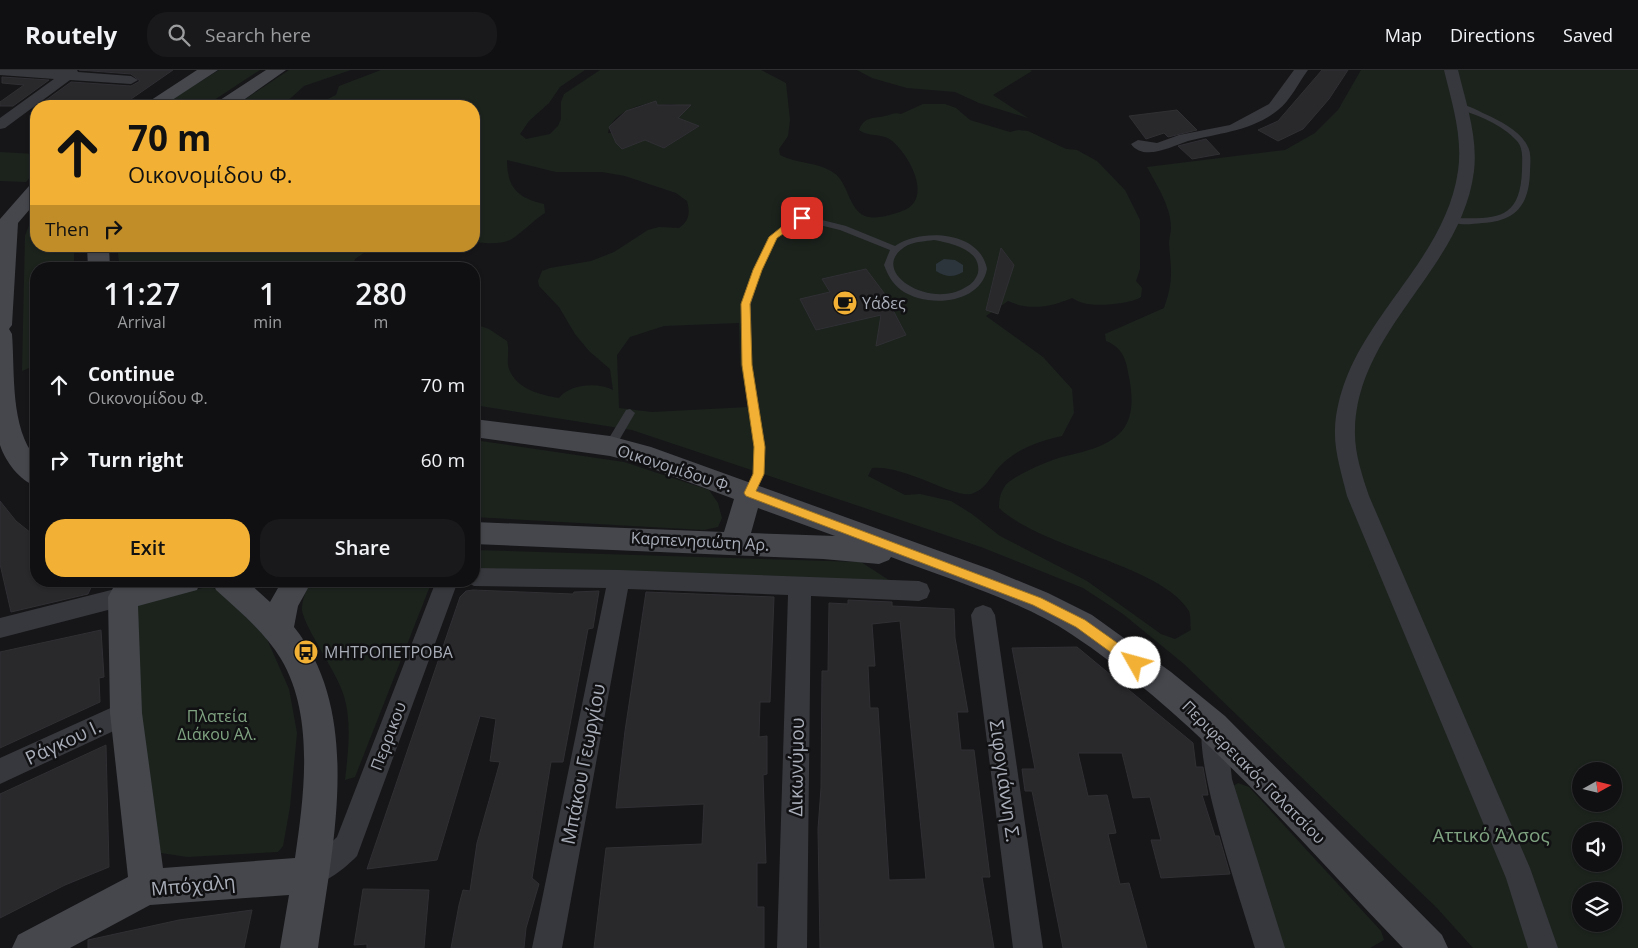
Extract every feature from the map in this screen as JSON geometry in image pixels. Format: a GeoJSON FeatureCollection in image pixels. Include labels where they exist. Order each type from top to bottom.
{"type":"FeatureCollection","features":[{"type":"Feature","properties":{"kind":"street"},"geometry":{"type":"LineString","coordinates":[[161,100],[209,70]]}},
{"type":"Feature","properties":{"kind":"street"},"geometry":{"type":"LineString","coordinates":[[231,100],[277,70]]}},
{"type":"Feature","properties":{"kind":"street"},"geometry":{"type":"LineString","coordinates":[[1138,144],[1149,148],[1159,147],[1184,138],[1234,128],[1274,107],[1301,70]]}},
{"type":"Feature","properties":{"kind":"street"},"geometry":{"type":"LineString","coordinates":[[1451,70],[1467,151],[1466,169],[1453,221],[1364,357],[1351,391],[1347,419],[1349,463],[1358,496],[1520,878],[1536,945]]}},
{"type":"Feature","properties":{"kind":"street"},"geometry":{"type":"LineString","coordinates":[[0,71],[70,73],[131,80]]}},
{"type":"Feature","properties":{"kind":"street"},"geometry":{"type":"LineString","coordinates":[[34,100],[70,73]]}},
{"type":"Feature","properties":{"kind":"street"},"geometry":{"type":"LineString","coordinates":[[0,126],[30,103]]}},
{"type":"Feature","properties":{"kind":"street"},"geometry":{"type":"LineString","coordinates":[[0,325],[8,222],[30,197]]}},
{"type":"Feature","properties":{"kind":"street"},"geometry":{"type":"LineString","coordinates":[[0,334],[3,425],[15,450],[30,469]]}},
{"type":"Feature","properties":{"kind":"street","name":"Οικονομίδου Φ."},"geometry":{"type":"LineString","coordinates":[[480,429],[610,446],[642,454],[925,559]]}},
{"type":"Feature","properties":{"kind":"street"},"geometry":{"type":"LineString","coordinates":[[734,544],[750,493]]}},
{"type":"Feature","properties":{"kind":"street","name":"Καρπενησιώτη Αρ."},"geometry":{"type":"LineString","coordinates":[[480,533],[547,534],[851,548],[925,559]]}},
{"type":"Feature","properties":{"kind":"street","name":"Περιφερειακός Γαλατσίου"},"geometry":{"type":"LineString","coordinates":[[925,559],[1037,602],[1081,624],[1153,676],[1213,727],[1429,948]]}},
{"type":"Feature","properties":{"kind":"street"},"geometry":{"type":"LineString","coordinates":[[480,577],[619,579],[919,591]]}},
{"type":"Feature","properties":{"kind":"street","name":"Μπάκου Γεωργίου"},"geometry":{"type":"LineString","coordinates":[[547,948],[619,579]]}},
{"type":"Feature","properties":{"kind":"street","name":"Δικωνύμου"},"geometry":{"type":"LineString","coordinates":[[792,948],[800,585]]}},
{"type":"Feature","properties":{"kind":"street"},"geometry":{"type":"LineString","coordinates":[[0,628],[163,587]]}},
{"type":"Feature","properties":{"kind":"street"},"geometry":{"type":"LineString","coordinates":[[233,587],[253,604],[294,652],[303,671],[315,706],[319,732],[320,794],[299,948]]}},
{"type":"Feature","properties":{"kind":"street"},"geometry":{"type":"LineString","coordinates":[[278,631],[284,604],[294,587]]}},
{"type":"Feature","properties":{"kind":"street","name":"Περρικου"},"geometry":{"type":"LineString","coordinates":[[309,874],[329,864],[347,846],[445,587]]}},
{"type":"Feature","properties":{"kind":"street"},"geometry":{"type":"LineString","coordinates":[[123,597],[126,713],[147,887]]}},
{"type":"Feature","properties":{"kind":"street","name":"Σιφογιάννη Σ."},"geometry":{"type":"LineString","coordinates":[[983,615],[1028,948]]}},
{"type":"Feature","properties":{"kind":"street","name":"Ράγκου Ι."},"geometry":{"type":"LineString","coordinates":[[0,771],[126,713]]}},
{"type":"Feature","properties":{"kind":"street"},"geometry":{"type":"LineString","coordinates":[[1213,727],[1219,779],[1270,948]]}},
{"type":"Feature","properties":{"kind":"street","name":"Μπόχαλη"},"geometry":{"type":"LineString","coordinates":[[32,948],[147,887],[284,878],[309,874]]}},
{"type":"Feature","properties":{"kind":"lane"},"geometry":{"type":"LineString","coordinates":[[1453,221],[1486,220],[1506,215],[1518,205],[1526,192],[1525,148],[1498,124],[1459,106]]}},
{"type":"Feature","properties":{"kind":"lane"},"geometry":{"type":"LineString","coordinates":[[750,493],[759,474],[760,447],[746,358],[746,304],[757,270],[773,237],[792,222],[802,218],[843,228],[894,249]]}},
{"type":"Feature","properties":{"kind":"lane"},"geometry":{"type":"LineString","coordinates":[[919,238],[950,240],[975,252],[982,261],[984,271],[980,280],[972,288],[960,294],[928,296],[900,286],[891,277],[888,267],[889,258],[894,249],[905,242],[919,238]]}},
{"type":"Feature","properties":{"kind":"lane"},"geometry":{"type":"LineString","coordinates":[[610,446],[630,412]]}},
{"type":"Feature","properties":{"kind":"green space"},"geometry":{"type":"Polygon","coordinates":[[[219,70],[260,70],[214,100],[171,100],[219,70]]]}},
{"type":"Feature","properties":{"kind":"green space"},"geometry":{"type":"Polygon","coordinates":[[[289,70],[351,70],[304,86],[289,100],[244,100],[289,70]]]}},
{"type":"Feature","properties":{"kind":"green space","name":"Αττικό Άλσος"},"geometry":{"type":"Polygon","coordinates":[[[381,70],[585,70],[560,87],[549,103],[529,121],[520,134],[526,139],[550,134],[558,126],[561,119],[561,102],[564,94],[600,70],[761,70],[786,83],[790,120],[788,136],[779,149],[780,155],[828,169],[834,173],[839,177],[855,208],[860,213],[869,217],[889,215],[902,211],[911,205],[916,197],[918,188],[911,166],[891,140],[883,136],[866,134],[859,130],[866,120],[895,113],[901,114],[923,104],[945,104],[956,108],[970,120],[1010,132],[1018,130],[1028,131],[1066,149],[1077,150],[1097,161],[1125,190],[1140,220],[1140,269],[1136,281],[1142,288],[1141,297],[1121,303],[1104,305],[1089,304],[1072,298],[1040,307],[1024,306],[1008,301],[986,316],[1043,357],[1072,389],[1074,413],[1062,436],[1037,443],[1013,455],[1001,465],[985,486],[971,494],[963,494],[898,471],[884,468],[872,468],[868,476],[905,495],[920,494],[951,501],[972,514],[1000,536],[1087,581],[1161,634],[1175,639],[1191,630],[1189,611],[1175,595],[1154,581],[1129,569],[1043,535],[999,508],[1003,489],[1016,477],[1060,457],[1098,447],[1120,433],[1127,423],[1131,411],[1131,396],[1127,365],[1120,351],[1106,341],[1105,334],[1164,308],[1171,283],[1169,212],[1163,196],[1147,167],[1285,150],[1315,133],[1338,110],[1361,70],[1638,70],[1638,948],[1473,948],[1437,908],[1184,664],[1123,614],[1083,588],[981,547],[632,430],[480,406],[480,326],[489,329],[507,341],[508,363],[512,376],[517,382],[530,390],[559,398],[564,393],[577,387],[592,385],[607,387],[613,390],[610,369],[589,351],[575,334],[559,307],[539,286],[538,281],[542,271],[591,261],[614,252],[648,230],[659,227],[679,228],[688,216],[687,201],[676,193],[625,176],[602,172],[556,172],[507,160],[509,178],[512,185],[527,199],[544,204],[545,213],[506,242],[480,242],[480,100],[326,100],[336,95],[339,86],[381,70]],[[656,102],[634,107],[620,115],[610,126],[608,133],[614,133],[616,143],[622,149],[645,140],[664,148],[698,127],[678,118],[689,107],[671,104],[657,105],[656,102]],[[739,323],[664,326],[630,337],[617,355],[619,408],[652,412],[749,407],[740,364],[739,323]]]}},
{"type":"Feature","properties":{"kind":"green space"},"geometry":{"type":"Polygon","coordinates":[[[857,70],[1030,70],[1032,71],[993,95],[1028,118],[979,103],[955,92],[907,88],[872,78],[857,70]]]}},
{"type":"Feature","properties":{"kind":"green space"},"geometry":{"type":"Polygon","coordinates":[[[0,152],[30,154],[30,178],[26,182],[0,181],[0,152]]]}},
{"type":"Feature","properties":{"kind":"green space"},"geometry":{"type":"Polygon","coordinates":[[[30,222],[30,252],[74,252],[74,262],[30,262],[30,368],[22,371],[25,236],[30,222]]]}},
{"type":"Feature","properties":{"kind":"green space"},"geometry":{"type":"Polygon","coordinates":[[[118,252],[365,252],[354,262],[119,262],[118,252]]]}},
{"type":"Feature","properties":{"kind":"green space"},"geometry":{"type":"Polygon","coordinates":[[[480,441],[624,462],[709,490],[718,503],[722,518],[718,527],[704,530],[480,517],[480,441]]]}},
{"type":"Feature","properties":{"kind":"green space"},"geometry":{"type":"Polygon","coordinates":[[[480,550],[861,562],[895,584],[480,568],[480,550]]]}},
{"type":"Feature","properties":{"kind":"green space","name":"Πλατεία Διάκου Αλ."},"geometry":{"type":"Polygon","coordinates":[[[212,587],[222,593],[266,637],[289,689],[297,733],[290,807],[283,846],[278,852],[187,857],[161,853],[136,710],[128,607],[212,587]]]}},
{"type":"Feature","properties":{"kind":"green space"},"geometry":{"type":"Polygon","coordinates":[[[430,587],[355,777],[345,780],[349,727],[346,706],[335,675],[304,618],[303,602],[308,588],[430,587]]]}},
{"type":"Feature","properties":{"kind":"green space"},"geometry":{"type":"Polygon","coordinates":[[[1238,783],[1249,787],[1381,931],[1384,940],[1370,948],[1281,948],[1230,788],[1238,783]]]}},
{"type":"Feature","properties":{"kind":"shaded area"},"geometry":{"type":"Polygon","coordinates":[[[944,259],[955,260],[963,265],[963,272],[950,276],[936,271],[936,264],[944,259]]]}},
{"type":"Feature","properties":{"kind":"building"},"geometry":{"type":"Polygon","coordinates":[[[79,70],[173,70],[130,100],[46,100],[71,82],[131,86],[140,81],[131,74],[79,70]]]}},
{"type":"Feature","properties":{"kind":"building"},"geometry":{"type":"Polygon","coordinates":[[[1322,70],[1348,70],[1329,99],[1303,129],[1278,141],[1258,130],[1278,121],[1322,70]]]}},
{"type":"Feature","properties":{"kind":"building"},"geometry":{"type":"Polygon","coordinates":[[[2,77],[49,80],[13,106],[0,106],[0,102],[24,85],[2,83],[2,77]]]}},
{"type":"Feature","properties":{"kind":"building"},"geometry":{"type":"Polygon","coordinates":[[[656,101],[657,105],[691,105],[678,118],[699,126],[664,148],[645,140],[622,149],[616,143],[609,127],[626,111],[656,101]]]}},
{"type":"Feature","properties":{"kind":"building"},"geometry":{"type":"Polygon","coordinates":[[[1177,110],[1197,130],[1168,137],[1164,133],[1146,139],[1129,116],[1177,110]]]}},
{"type":"Feature","properties":{"kind":"building"},"geometry":{"type":"Polygon","coordinates":[[[1206,139],[1220,154],[1192,159],[1178,146],[1206,139]]]}},
{"type":"Feature","properties":{"kind":"building"},"geometry":{"type":"Polygon","coordinates":[[[1001,248],[1014,265],[998,314],[986,310],[1001,248]]]}},
{"type":"Feature","properties":{"kind":"building","name":"Υάδες"},"geometry":{"type":"Polygon","coordinates":[[[866,269],[884,293],[906,335],[876,346],[881,315],[816,330],[800,299],[830,292],[822,279],[866,269]]]}},
{"type":"Feature","properties":{"kind":"building"},"geometry":{"type":"Polygon","coordinates":[[[0,501],[16,521],[30,532],[30,587],[91,587],[88,594],[11,612],[0,564],[0,501]]]}},
{"type":"Feature","properties":{"kind":"building"},"geometry":{"type":"Polygon","coordinates":[[[466,591],[573,594],[574,592],[599,591],[593,628],[588,629],[563,762],[551,762],[532,878],[539,884],[526,928],[524,948],[451,948],[463,890],[470,891],[477,843],[500,762],[490,761],[496,719],[480,716],[437,860],[367,869],[460,597],[466,591]]]}},
{"type":"Feature","properties":{"kind":"building"},"geometry":{"type":"Polygon","coordinates":[[[646,592],[774,597],[770,702],[760,702],[759,737],[767,736],[767,774],[763,775],[766,863],[757,863],[757,907],[764,907],[764,948],[594,948],[606,848],[702,844],[704,804],[616,808],[625,731],[646,592]]]}},
{"type":"Feature","properties":{"kind":"building"},"geometry":{"type":"Polygon","coordinates":[[[848,600],[892,602],[892,606],[954,609],[955,638],[968,712],[957,712],[961,750],[974,750],[990,877],[982,877],[994,948],[820,948],[818,829],[821,788],[822,671],[828,671],[829,603],[848,604],[848,600]],[[900,621],[872,624],[875,666],[868,666],[870,708],[878,708],[889,880],[926,879],[900,621]]]}},
{"type":"Feature","properties":{"kind":"building"},"geometry":{"type":"Polygon","coordinates":[[[101,630],[104,677],[99,678],[100,702],[0,748],[0,652],[101,630]]]}},
{"type":"Feature","properties":{"kind":"building"},"geometry":{"type":"Polygon","coordinates":[[[1077,647],[1193,743],[1196,767],[1203,767],[1208,795],[1202,795],[1215,836],[1219,836],[1230,874],[1161,878],[1151,840],[1161,840],[1150,797],[1133,798],[1122,753],[1078,753],[1088,796],[1107,795],[1116,833],[1108,834],[1120,884],[1129,883],[1147,948],[1063,948],[1032,791],[1025,791],[1022,769],[1035,769],[1012,648],[1077,647]]]}},
{"type":"Feature","properties":{"kind":"building"},"geometry":{"type":"Polygon","coordinates":[[[106,745],[109,867],[65,885],[0,918],[0,794],[106,745]]]}},
{"type":"Feature","properties":{"kind":"building"},"geometry":{"type":"Polygon","coordinates":[[[363,889],[429,890],[424,948],[367,948],[367,944],[354,945],[363,889]]]}},
{"type":"Feature","properties":{"kind":"building"},"geometry":{"type":"Polygon","coordinates":[[[252,910],[244,948],[88,948],[88,940],[179,920],[252,910]]]}},
{"type":"Feature","properties":{"kind":"place","name":"Υάδες"},"geometry":{"type":"Point","coordinates":[845,303]}},
{"type":"Feature","properties":{"kind":"place","name":"ΜΗΤΡΟΠΕΤΡΟΒΑ"},"geometry":{"type":"Point","coordinates":[306,652]}},
{"type":"Feature","properties":{"kind":"route"},"geometry":{"type":"LineString","coordinates":[[802,218],[792,222],[773,237],[757,270],[746,304],[747,365],[760,447],[759,474],[750,493],[982,579],[1037,602],[1081,624],[1135,663]]}}]}
